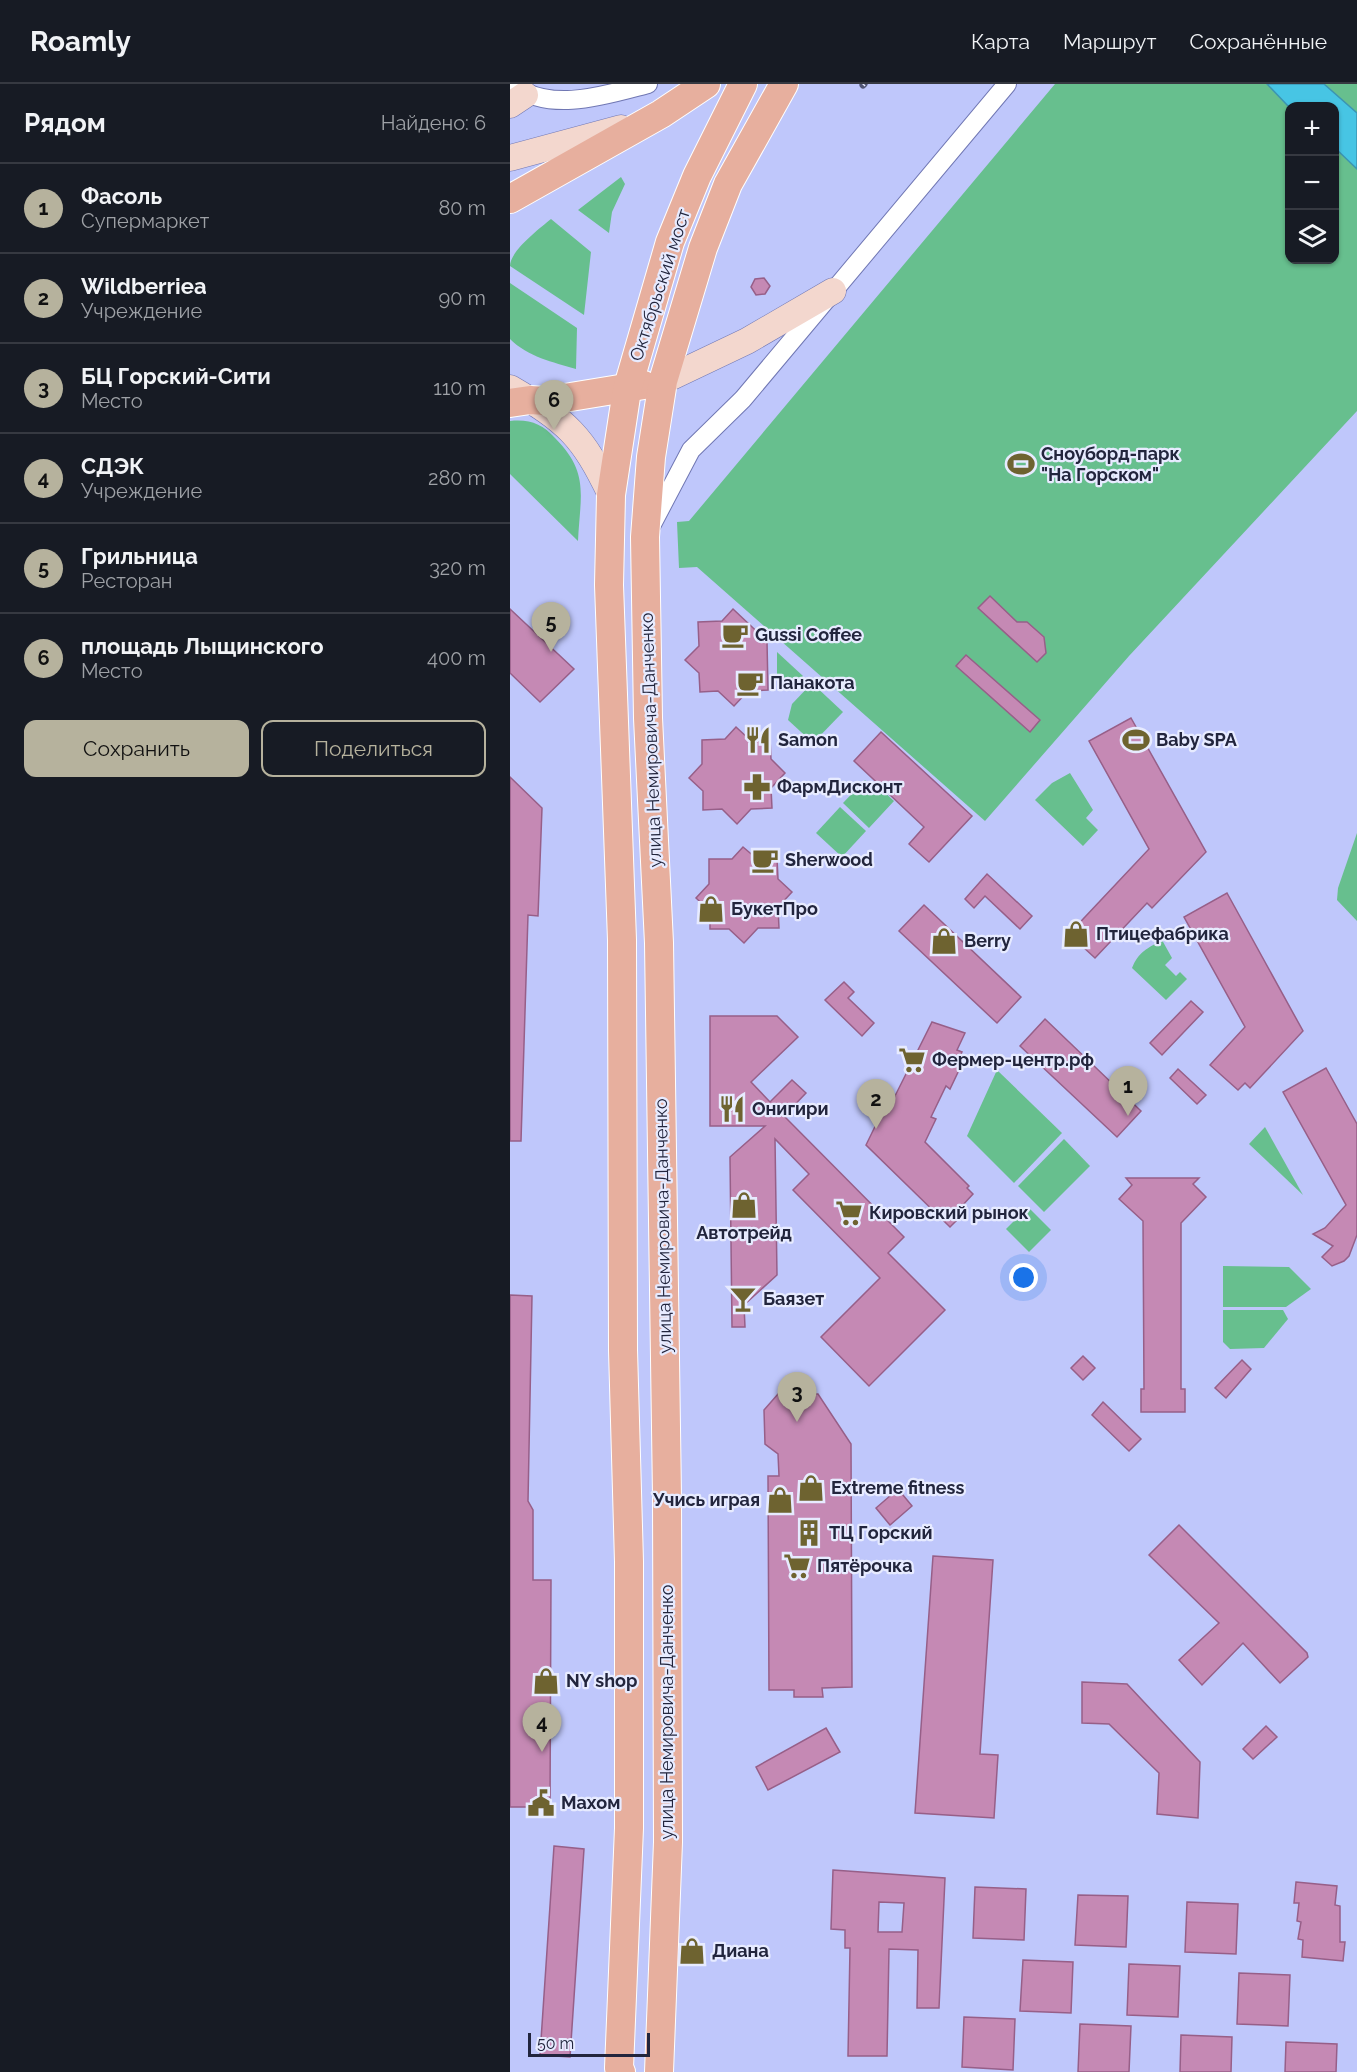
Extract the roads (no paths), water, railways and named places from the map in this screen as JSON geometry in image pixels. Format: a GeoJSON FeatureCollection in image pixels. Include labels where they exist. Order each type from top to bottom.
{"type":"FeatureCollection","features":[{"type":"Feature","properties":{"kind":"main road"},"geometry":{"type":"LineString","coordinates":[[510,199],[661,114],[706,84]]}},
{"type":"Feature","properties":{"kind":"main road","name":"Октябрьский мост"},"geometry":{"type":"LineString","coordinates":[[627,390],[670,242],[697,176],[743,84]]}},
{"type":"Feature","properties":{"kind":"main road","name":"Октябрьский мост"},"geometry":{"type":"LineString","coordinates":[[663,381],[703,248],[728,184],[784,84]]}},
{"type":"Feature","properties":{"kind":"main road"},"geometry":{"type":"LineString","coordinates":[[510,158],[588,138],[661,114]]}},
{"type":"Feature","properties":{"kind":"main road"},"geometry":{"type":"LineString","coordinates":[[517,397],[546,401],[627,390],[663,381],[747,340],[833,291]]}},
{"type":"Feature","properties":{"kind":"main road","name":"улица Немировича-Данченко"},"geometry":{"type":"LineString","coordinates":[[659,2072],[668,1842],[667,1518],[659,955],[648,718],[645,537],[651,457],[663,381]]}},
{"type":"Feature","properties":{"kind":"main road","name":"улица Немировича-Данченко"},"geometry":{"type":"LineString","coordinates":[[621,2072],[619,2068],[629,1828],[629,1555],[623,1350],[622,940],[609,585],[611,495],[627,390]]}},
{"type":"Feature","properties":{"kind":"main road"},"geometry":{"type":"LineString","coordinates":[[517,397],[578,435],[592,456],[611,495]]}},
{"type":"Feature","properties":{"kind":"street"},"geometry":{"type":"LineString","coordinates":[[525,90],[569,101],[648,84]]}},
{"type":"Feature","properties":{"kind":"street"},"geometry":{"type":"LineString","coordinates":[[645,537],[691,450],[743,399],[1007,84]]}},
{"type":"Feature","properties":{"kind":"water"},"geometry":{"type":"Polygon","coordinates":[[[1267,84],[1324,84],[1357,113],[1357,169],[1339,152],[1339,102],[1285,103],[1267,84]]]}},
{"type":"Feature","properties":{"kind":"place","name":"площадь Лыщинского"},"geometry":{"type":"Point","coordinates":[554,430]}},
{"type":"Feature","properties":{"kind":"place","name":"Сноуборд-парк \"На Горском\""},"geometry":{"type":"Point","coordinates":[1021,464]}},
{"type":"Feature","properties":{"kind":"place","name":"Gussi Coffee"},"geometry":{"type":"Point","coordinates":[735,635]}},
{"type":"Feature","properties":{"kind":"place","name":"Грильница"},"geometry":{"type":"Point","coordinates":[551,652]}},
{"type":"Feature","properties":{"kind":"place","name":"Панакота"},"geometry":{"type":"Point","coordinates":[750,683]}},
{"type":"Feature","properties":{"kind":"place","name":"Samon"},"geometry":{"type":"Point","coordinates":[758,740]}},
{"type":"Feature","properties":{"kind":"place","name":"Baby SPA"},"geometry":{"type":"Point","coordinates":[1136,740]}},
{"type":"Feature","properties":{"kind":"place","name":"ФармДисконт"},"geometry":{"type":"Point","coordinates":[757,787]}},
{"type":"Feature","properties":{"kind":"place","name":"Sherwood"},"geometry":{"type":"Point","coordinates":[765,860]}},
{"type":"Feature","properties":{"kind":"place","name":"БукетПро"},"geometry":{"type":"Point","coordinates":[711,909]}},
{"type":"Feature","properties":{"kind":"place","name":"Птицефабрика"},"geometry":{"type":"Point","coordinates":[1076,934]}},
{"type":"Feature","properties":{"kind":"place","name":"Berry"},"geometry":{"type":"Point","coordinates":[944,941]}},
{"type":"Feature","properties":{"kind":"place","name":"Фермер-центр.рф"},"geometry":{"type":"Point","coordinates":[912,1060]}},
{"type":"Feature","properties":{"kind":"place","name":"Онигири"},"geometry":{"type":"Point","coordinates":[732,1109]}},
{"type":"Feature","properties":{"kind":"place","name":"Фасоль"},"geometry":{"type":"Point","coordinates":[1128,1116]}},
{"type":"Feature","properties":{"kind":"place","name":"Wildberriea"},"geometry":{"type":"Point","coordinates":[876,1129]}},
{"type":"Feature","properties":{"kind":"place","name":"Автотрейд"},"geometry":{"type":"Point","coordinates":[744,1205]}},
{"type":"Feature","properties":{"kind":"place","name":"Кировский рынок"},"geometry":{"type":"Point","coordinates":[849,1213]}},
{"type":"Feature","properties":{"kind":"place","name":"Баязет"},"geometry":{"type":"Point","coordinates":[743,1299]}},
{"type":"Feature","properties":{"kind":"place","name":"БЦ Горский-Сити"},"geometry":{"type":"Point","coordinates":[797,1422]}},
{"type":"Feature","properties":{"kind":"place","name":"Extreme fitness"},"geometry":{"type":"Point","coordinates":[811,1488]}},
{"type":"Feature","properties":{"kind":"place","name":"Учись играя"},"geometry":{"type":"Point","coordinates":[780,1500]}},
{"type":"Feature","properties":{"kind":"place","name":"ТЦ Горский"},"geometry":{"type":"Point","coordinates":[809,1533]}},
{"type":"Feature","properties":{"kind":"place","name":"Пятёрочка"},"geometry":{"type":"Point","coordinates":[797,1566]}},
{"type":"Feature","properties":{"kind":"place","name":"NY shop"},"geometry":{"type":"Point","coordinates":[546,1681]}},
{"type":"Feature","properties":{"kind":"place","name":"СДЭК"},"geometry":{"type":"Point","coordinates":[542,1752]}},
{"type":"Feature","properties":{"kind":"place","name":"Махом"},"geometry":{"type":"Point","coordinates":[541,1803]}},
{"type":"Feature","properties":{"kind":"place","name":"Диана"},"geometry":{"type":"Point","coordinates":[692,1951]}}]}
